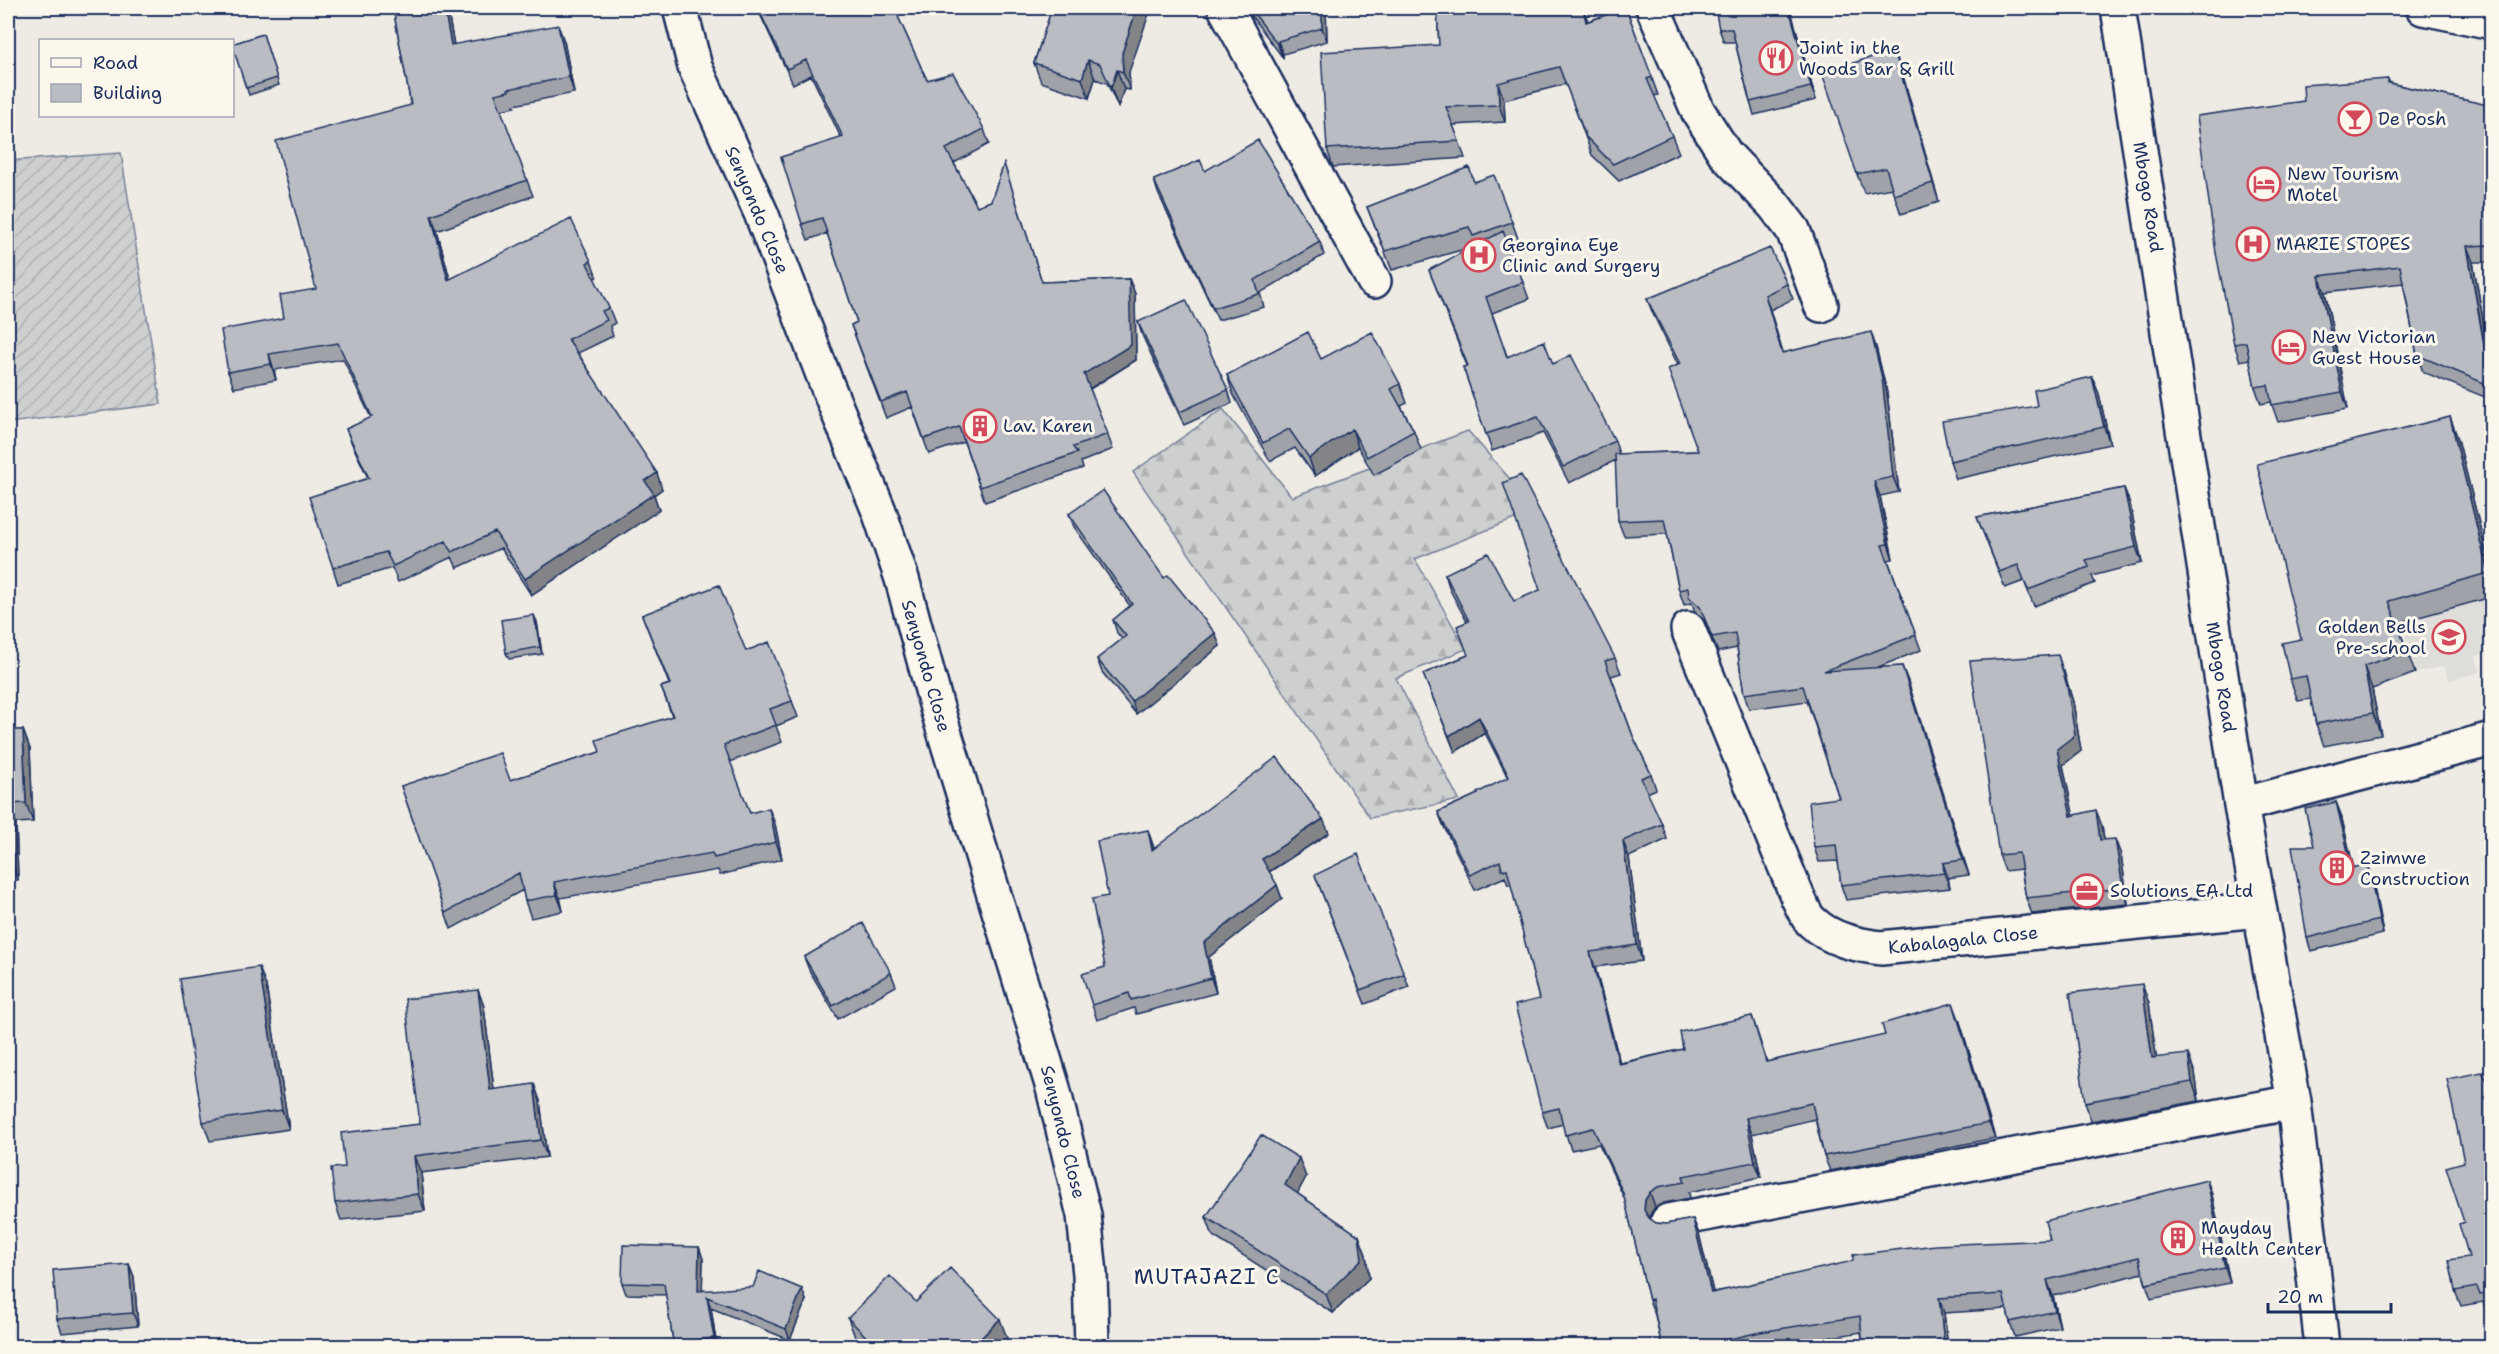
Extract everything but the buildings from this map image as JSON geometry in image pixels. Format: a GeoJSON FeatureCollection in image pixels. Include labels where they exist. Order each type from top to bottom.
{"type":"FeatureCollection","features":[{"type":"Feature","properties":{"kind":"street","name":"Senyondo Close"},"geometry":{"type":"LineString","coordinates":[[680,8],[695,67],[761,213],[827,385],[879,511],[902,579],[941,719],[1053,1088],[1084,1215],[1090,1274],[1092,1347]]}},
{"type":"Feature","properties":{"kind":"street"},"geometry":{"type":"LineString","coordinates":[[1225,8],[1374,281]]}},
{"type":"Feature","properties":{"kind":"street"},"geometry":{"type":"LineString","coordinates":[[1653,8],[1698,111],[1726,155],[1774,205],[1793,230],[1821,305]]}},
{"type":"Feature","properties":{"kind":"street","name":"Mbogo Road"},"geometry":{"type":"LineString","coordinates":[[2118,8],[2241,806],[2294,1102],[2322,1347]]}},
{"type":"Feature","properties":{"kind":"street"},"geometry":{"type":"LineString","coordinates":[[2423,8],[2492,22]]}},
{"type":"Feature","properties":{"kind":"street","name":"Kabalagala Close"},"geometry":{"type":"LineString","coordinates":[[1688,629],[1797,898],[1810,921],[1839,939],[1881,948],[2258,910]]}},
{"type":"Feature","properties":{"kind":"street"},"geometry":{"type":"LineString","coordinates":[[2241,806],[2492,739]]}},
{"type":"Feature","properties":{"kind":"street"},"geometry":{"type":"LineString","coordinates":[[1668,1221],[2294,1102]]}},
{"type":"Feature","properties":{"kind":"shaded area","name":"Golden Bells Pre-school"},"geometry":{"type":"Polygon","coordinates":[[[2491,597],[2491,652],[2476,656],[2480,672],[2449,680],[2444,666],[2415,673],[2402,621],[2491,597]]]}},
{"type":"Feature","properties":{"kind":"green space"},"geometry":{"type":"Polygon","coordinates":[[[121,153],[161,404],[8,423],[8,161],[121,153]]]}},
{"type":"Feature","properties":{"kind":"green space"},"geometry":{"type":"Polygon","coordinates":[[[1223,409],[1292,497],[1468,431],[1537,510],[1415,559],[1466,649],[1396,678],[1459,800],[1370,818],[1133,472],[1223,409]]]}},
{"type":"Feature","properties":{"kind":"place","name":"Joint in the Woods Bar & Grill"},"geometry":{"type":"Point","coordinates":[1776,58]}},
{"type":"Feature","properties":{"kind":"place","name":"De Posh"},"geometry":{"type":"Point","coordinates":[2355,119]}},
{"type":"Feature","properties":{"kind":"place","name":"New Tourism Motel"},"geometry":{"type":"Point","coordinates":[2264,184]}},
{"type":"Feature","properties":{"kind":"place","name":"MARIE STOPES"},"geometry":{"type":"Point","coordinates":[2253,244]}},
{"type":"Feature","properties":{"kind":"place","name":"Georgina Eye Clinic and Surgery"},"geometry":{"type":"Point","coordinates":[1479,255]}},
{"type":"Feature","properties":{"kind":"place","name":"New Victorian Guest House"},"geometry":{"type":"Point","coordinates":[2289,347]}},
{"type":"Feature","properties":{"kind":"place","name":"Lav. Karen"},"geometry":{"type":"Point","coordinates":[980,426]}},
{"type":"Feature","properties":{"kind":"place","name":"Golden Bells Pre-school"},"geometry":{"type":"Point","coordinates":[2449,637]}},
{"type":"Feature","properties":{"kind":"place","name":"Zzimwe Construction"},"geometry":{"type":"Point","coordinates":[2337,868]}},
{"type":"Feature","properties":{"kind":"place","name":"Solutions EA Ltd"},"geometry":{"type":"Point","coordinates":[2087,891]}},
{"type":"Feature","properties":{"kind":"place","name":"Mayday Health Center"},"geometry":{"type":"Point","coordinates":[2178,1238]}},
{"type":"Feature","properties":{"kind":"district","name":"MUTAJAZI C"},"geometry":{"type":"Point","coordinates":[1207,1277]}}]}
